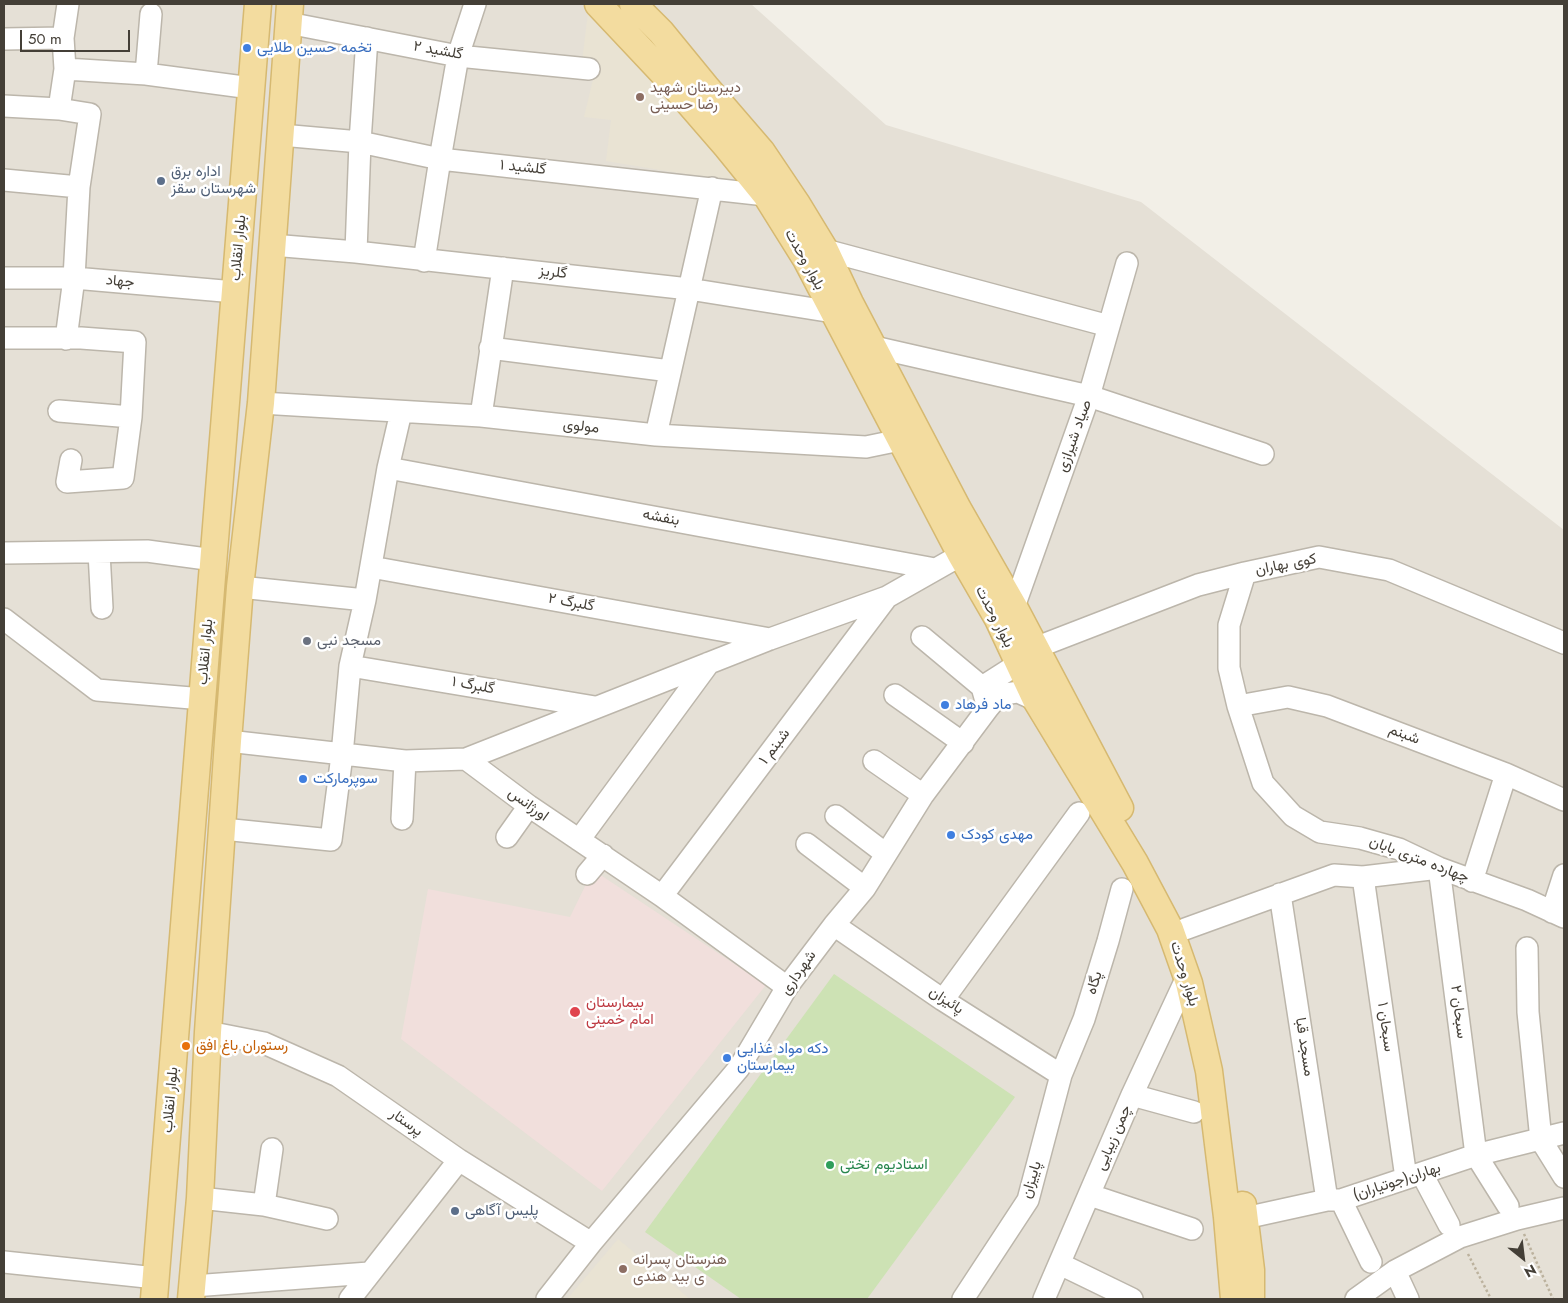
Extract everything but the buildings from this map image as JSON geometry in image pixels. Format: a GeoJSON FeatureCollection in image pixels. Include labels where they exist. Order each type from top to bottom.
{"type":"FeatureCollection","features":[{"type":"Feature","properties":{"kind":"main road","name":"بلوار انقلاب"},"geometry":{"type":"LineString","coordinates":[[155,1288],[258,4]]}},
{"type":"Feature","properties":{"kind":"main road","name":"بلوار وحدت"},"geometry":{"type":"LineString","coordinates":[[598,4],[691,103],[766,195],[806,259],[961,555],[998,619],[1026,656],[1185,929],[1197,957],[1208,991],[1224,1062],[1236,1218],[1234,1299]]}},
{"type":"Feature","properties":{"kind":"main road","name":"بلوار وحدت"},"geometry":{"type":"LineString","coordinates":[[633,4],[661,32],[762,152],[825,250],[850,303],[958,509],[1014,607],[1036,700],[1139,872],[1170,930],[1187,977],[1209,1071],[1236,1218],[1251,1270],[1251,1299]]}},
{"type":"Feature","properties":{"kind":"main road","name":"بلوار انقلاب"},"geometry":{"type":"LineString","coordinates":[[192,1293],[200,1198],[208,1032],[228,741],[240,587],[261,404],[289,14]]}},
{"type":"Feature","properties":{"kind":"main road"},"geometry":{"type":"LineString","coordinates":[[245,172],[255,171],[268,174],[276,199]]}},
{"type":"Feature","properties":{"kind":"main road"},"geometry":{"type":"LineString","coordinates":[[178,1004],[208,1032]]}},
{"type":"Feature","properties":{"kind":"street"},"geometry":{"type":"LineString","coordinates":[[59,109],[65,69],[63,38],[68,4]]}},
{"type":"Feature","properties":{"kind":"street"},"geometry":{"type":"LineString","coordinates":[[424,261],[458,56],[475,4]]}},
{"type":"Feature","properties":{"kind":"street"},"geometry":{"type":"LineString","coordinates":[[146,74],[151,14]]}},
{"type":"Feature","properties":{"kind":"street","name":"گلشید ۲"},"geometry":{"type":"LineString","coordinates":[[289,14],[367,38],[458,56],[589,70]]}},
{"type":"Feature","properties":{"kind":"street"},"geometry":{"type":"LineString","coordinates":[[4,39],[63,38]]}},
{"type":"Feature","properties":{"kind":"street"},"geometry":{"type":"LineString","coordinates":[[356,252],[360,142],[367,38]]}},
{"type":"Feature","properties":{"kind":"street"},"geometry":{"type":"LineString","coordinates":[[65,69],[146,74],[251,88]]}},
{"type":"Feature","properties":{"kind":"street"},"geometry":{"type":"LineString","coordinates":[[4,106],[59,109],[90,114],[79,187],[74,278],[66,339]]}},
{"type":"Feature","properties":{"kind":"street","name":"گلشید ۱"},"geometry":{"type":"LineString","coordinates":[[281,135],[360,142],[440,159],[766,195]]}},
{"type":"Feature","properties":{"kind":"street"},"geometry":{"type":"LineString","coordinates":[[4,180],[79,187]]}},
{"type":"Feature","properties":{"kind":"street"},"geometry":{"type":"LineString","coordinates":[[656,435],[712,188]]}},
{"type":"Feature","properties":{"kind":"street","name":"گلریز"},"geometry":{"type":"LineString","coordinates":[[272,245],[356,252],[688,289],[833,312]]}},
{"type":"Feature","properties":{"kind":"street"},"geometry":{"type":"LineString","coordinates":[[825,250],[1109,326]]}},
{"type":"Feature","properties":{"kind":"street","name":"صیاد شیرازی"},"geometry":{"type":"LineString","coordinates":[[1014,607],[1089,396],[1127,262]]}},
{"type":"Feature","properties":{"kind":"street"},"geometry":{"type":"LineString","coordinates":[[481,416],[503,268]]}},
{"type":"Feature","properties":{"kind":"street","name":"جهاد"},"geometry":{"type":"LineString","coordinates":[[4,278],[74,278],[235,292]]}},
{"type":"Feature","properties":{"kind":"street"},"geometry":{"type":"LineString","coordinates":[[4,338],[81,338],[135,342],[131,416],[123,478],[67,482],[71,460]]}},
{"type":"Feature","properties":{"kind":"street"},"geometry":{"type":"LineString","coordinates":[[874,347],[1089,396],[1263,454]]}},
{"type":"Feature","properties":{"kind":"street"},"geometry":{"type":"LineString","coordinates":[[490,348],[670,371]]}},
{"type":"Feature","properties":{"kind":"street","name":"مولوی"},"geometry":{"type":"LineString","coordinates":[[261,404],[481,416],[656,435],[866,448],[900,440]]}},
{"type":"Feature","properties":{"kind":"street"},"geometry":{"type":"LineString","coordinates":[[59,411],[131,416]]}},
{"type":"Feature","properties":{"kind":"street"},"geometry":{"type":"LineString","coordinates":[[222,829],[331,840],[342,754],[350,666],[366,600],[388,468],[401,412]]}},
{"type":"Feature","properties":{"kind":"street","name":"بنفشه"},"geometry":{"type":"LineString","coordinates":[[388,468],[935,569]]}},
{"type":"Feature","properties":{"kind":"street"},"geometry":{"type":"LineString","coordinates":[[4,553],[147,551],[214,560]]}},
{"type":"Feature","properties":{"kind":"street"},"geometry":{"type":"LineString","coordinates":[[99,552],[102,608]]}},
{"type":"Feature","properties":{"kind":"street"},"geometry":{"type":"LineString","coordinates":[[228,741],[405,761],[466,759],[770,639],[887,597],[961,555]]}},
{"type":"Feature","properties":{"kind":"street","name":"کوی بهاران"},"geometry":{"type":"LineString","coordinates":[[1026,656],[1198,586],[1245,573],[1319,557],[1388,570],[1564,643]]}},
{"type":"Feature","properties":{"kind":"street","name":"گلبرگ ۲"},"geometry":{"type":"LineString","coordinates":[[371,567],[770,639]]}},
{"type":"Feature","properties":{"kind":"street","name":"چهارده متری بابان"},"geometry":{"type":"LineString","coordinates":[[1245,573],[1229,625],[1229,668],[1238,706],[1263,782],[1294,816],[1320,832],[1360,838],[1399,849],[1439,868],[1528,900],[1558,915]]}},
{"type":"Feature","properties":{"kind":"street"},"geometry":{"type":"LineString","coordinates":[[240,587],[366,600]]}},
{"type":"Feature","properties":{"kind":"street","name":"شبنم ۱"},"geometry":{"type":"LineString","coordinates":[[662,896],[887,597]]}},
{"type":"Feature","properties":{"kind":"street"},"geometry":{"type":"LineString","coordinates":[[4,619],[97,690],[203,699]]}},
{"type":"Feature","properties":{"kind":"street"},"geometry":{"type":"LineString","coordinates":[[922,636],[982,687],[988,708]]}},
{"type":"Feature","properties":{"kind":"street"},"geometry":{"type":"LineString","coordinates":[[982,687],[1026,656]]}},
{"type":"Feature","properties":{"kind":"street"},"geometry":{"type":"LineString","coordinates":[[579,840],[709,663]]}},
{"type":"Feature","properties":{"kind":"street","name":"گلبرگ ۱"},"geometry":{"type":"LineString","coordinates":[[350,666],[596,707]]}},
{"type":"Feature","properties":{"kind":"street","name":"شهرداری"},"geometry":{"type":"LineString","coordinates":[[547,1299],[591,1243],[739,1068],[786,988],[834,925],[866,888],[923,795],[988,708],[999,695],[1018,692],[1036,700]]}},
{"type":"Feature","properties":{"kind":"street"},"geometry":{"type":"LineString","coordinates":[[895,696],[963,743]]}},
{"type":"Feature","properties":{"kind":"street","name":"شبنم"},"geometry":{"type":"LineString","coordinates":[[1238,706],[1288,697],[1327,706],[1506,774],[1564,800]]}},
{"type":"Feature","properties":{"kind":"street","name":"اورژانس"},"geometry":{"type":"LineString","coordinates":[[466,759],[529,806],[662,896],[786,988]]}},
{"type":"Feature","properties":{"kind":"street"},"geometry":{"type":"LineString","coordinates":[[402,819],[405,761]]}},
{"type":"Feature","properties":{"kind":"street"},"geometry":{"type":"LineString","coordinates":[[874,761],[923,795]]}},
{"type":"Feature","properties":{"kind":"street"},"geometry":{"type":"LineString","coordinates":[[1472,881],[1506,774]]}},
{"type":"Feature","properties":{"kind":"street"},"geometry":{"type":"LineString","coordinates":[[507,837],[529,806]]}},
{"type":"Feature","properties":{"kind":"street"},"geometry":{"type":"LineString","coordinates":[[944,1000],[1079,813]]}},
{"type":"Feature","properties":{"kind":"street"},"geometry":{"type":"LineString","coordinates":[[836,816],[886,854]]}},
{"type":"Feature","properties":{"kind":"street"},"geometry":{"type":"LineString","coordinates":[[807,844],[866,888]]}},
{"type":"Feature","properties":{"kind":"street"},"geometry":{"type":"LineString","coordinates":[[587,874],[603,855]]}},
{"type":"Feature","properties":{"kind":"street"},"geometry":{"type":"LineString","coordinates":[[1185,929],[1334,875],[1363,877],[1439,868]]}},
{"type":"Feature","properties":{"kind":"street","name":"سبحان ۲"},"geometry":{"type":"LineString","coordinates":[[1439,868],[1476,1156]]}},
{"type":"Feature","properties":{"kind":"street"},"geometry":{"type":"LineString","coordinates":[[1558,915],[1564,875]]}},
{"type":"Feature","properties":{"kind":"street","name":"سبحان ۱"},"geometry":{"type":"LineString","coordinates":[[1363,877],[1414,1176],[1455,1231]]}},
{"type":"Feature","properties":{"kind":"street","name":"پگاه"},"geometry":{"type":"LineString","coordinates":[[1061,1074],[1084,1019],[1122,889]]}},
{"type":"Feature","properties":{"kind":"street","name":"مسجد قبا"},"geometry":{"type":"LineString","coordinates":[[1280,894],[1334,1200],[1371,1262]]}},
{"type":"Feature","properties":{"kind":"street","name":"پائیزان"},"geometry":{"type":"LineString","coordinates":[[834,925],[944,1000],[1061,1074]]}},
{"type":"Feature","properties":{"kind":"street"},"geometry":{"type":"LineString","coordinates":[[1527,948],[1528,1012],[1541,1140],[1564,1177]]}},
{"type":"Feature","properties":{"kind":"street","name":"چمن زیبایی"},"geometry":{"type":"LineString","coordinates":[[1044,1299],[1132,1095],[1187,977]]}},
{"type":"Feature","properties":{"kind":"street","name":"پرستار"},"geometry":{"type":"LineString","coordinates":[[208,1032],[264,1043],[338,1076],[459,1160],[591,1243]]}},
{"type":"Feature","properties":{"kind":"street","name":"پاییزان"},"geometry":{"type":"LineString","coordinates":[[963,1299],[1028,1200],[1061,1074]]}},
{"type":"Feature","properties":{"kind":"street"},"geometry":{"type":"LineString","coordinates":[[1132,1095],[1194,1112]]}},
{"type":"Feature","properties":{"kind":"street","name":"بهاران(جوتیاران)"},"geometry":{"type":"LineString","coordinates":[[1236,1218],[1334,1200],[1476,1156],[1564,1133]]}},
{"type":"Feature","properties":{"kind":"street"},"geometry":{"type":"LineString","coordinates":[[264,1205],[272,1150]]}},
{"type":"Feature","properties":{"kind":"street"},"geometry":{"type":"LineString","coordinates":[[1476,1156],[1513,1213]]}},
{"type":"Feature","properties":{"kind":"street"},"geometry":{"type":"LineString","coordinates":[[350,1299],[459,1160]]}},
{"type":"Feature","properties":{"kind":"street"},"geometry":{"type":"LineString","coordinates":[[1090,1195],[1192,1229]]}},
{"type":"Feature","properties":{"kind":"street"},"geometry":{"type":"LineString","coordinates":[[200,1198],[264,1205],[328,1218]]}},
{"type":"Feature","properties":{"kind":"street"},"geometry":{"type":"LineString","coordinates":[[1356,1299],[1455,1231],[1513,1213],[1564,1208]]}},
{"type":"Feature","properties":{"kind":"street"},"geometry":{"type":"LineString","coordinates":[[4,1262],[155,1288]]}},
{"type":"Feature","properties":{"kind":"street"},"geometry":{"type":"LineString","coordinates":[[1060,1264],[1132,1299]]}},
{"type":"Feature","properties":{"kind":"street"},"geometry":{"type":"LineString","coordinates":[[1395,1271],[1408,1299]]}},
{"type":"Feature","properties":{"kind":"street"},"geometry":{"type":"LineString","coordinates":[[192,1293],[369,1273]]}},
{"type":"Feature","properties":{"kind":"path"},"geometry":{"type":"LineString","coordinates":[[1513,1213],[1552,1299]]}},
{"type":"Feature","properties":{"kind":"path"},"geometry":{"type":"LineString","coordinates":[[1455,1231],[1491,1299]]}},
{"type":"Feature","properties":{"kind":"shaded area"},"geometry":{"type":"Polygon","coordinates":[[[4,4],[751,4],[886,125],[1141,202],[1564,530],[1564,1299],[4,1299],[4,4]]]}},
{"type":"Feature","properties":{"kind":"shaded area","name":"دبیرستان شهید رضا حسینی"},"geometry":{"type":"Polygon","coordinates":[[[589,4],[764,187],[606,161],[611,120],[584,117],[596,67],[582,62],[589,4]]]}},
{"type":"Feature","properties":{"kind":"shaded area","name":"بیمارستان امام خمینی"},"geometry":{"type":"Polygon","coordinates":[[[593,870],[766,985],[602,1191],[401,1039],[428,889],[570,917],[593,870]]]}},
{"type":"Feature","properties":{"kind":"shaded area","name":"هنرستان پسرانه ی بید هندی"},"geometry":{"type":"Polygon","coordinates":[[[618,1239],[690,1299],[567,1299],[618,1239]]]}},
{"type":"Feature","properties":{"kind":"green space","name":"استادیوم تختی"},"geometry":{"type":"Polygon","coordinates":[[[834,974],[1015,1097],[867,1299],[741,1299],[645,1232],[834,974]]]}},
{"type":"Feature","properties":{"kind":"place","name":"تخمه حسین طلایی"},"geometry":{"type":"Point","coordinates":[247,48]}},
{"type":"Feature","properties":{"kind":"place","name":"دبیرستان شهید رضا حسینی"},"geometry":{"type":"Point","coordinates":[640,97]}},
{"type":"Feature","properties":{"kind":"place","name":"اداره برق شهرستان سقز"},"geometry":{"type":"Point","coordinates":[161,181]}},
{"type":"Feature","properties":{"kind":"place","name":"مسجد نبی"},"geometry":{"type":"Point","coordinates":[307,641]}},
{"type":"Feature","properties":{"kind":"place","name":"ماد فرهاد"},"geometry":{"type":"Point","coordinates":[945,705]}},
{"type":"Feature","properties":{"kind":"place","name":"سوپرمارکت"},"geometry":{"type":"Point","coordinates":[303,779]}},
{"type":"Feature","properties":{"kind":"place","name":"مهدی کودک"},"geometry":{"type":"Point","coordinates":[951,835]}},
{"type":"Feature","properties":{"kind":"place","name":"بیمارستان امام خمینی"},"geometry":{"type":"Point","coordinates":[575,1012]}},
{"type":"Feature","properties":{"kind":"place","name":"رستوران باغ افق"},"geometry":{"type":"Point","coordinates":[186,1046]}},
{"type":"Feature","properties":{"kind":"place","name":"دکه مواد غذایی بیمارستان"},"geometry":{"type":"Point","coordinates":[727,1058]}},
{"type":"Feature","properties":{"kind":"place","name":"استادیوم تختی"},"geometry":{"type":"Point","coordinates":[830,1165]}},
{"type":"Feature","properties":{"kind":"place","name":"پلیس آگاهی"},"geometry":{"type":"Point","coordinates":[455,1211]}},
{"type":"Feature","properties":{"kind":"place","name":"هنرستان پسرانه ی بید هندی"},"geometry":{"type":"Point","coordinates":[623,1269]}}]}
